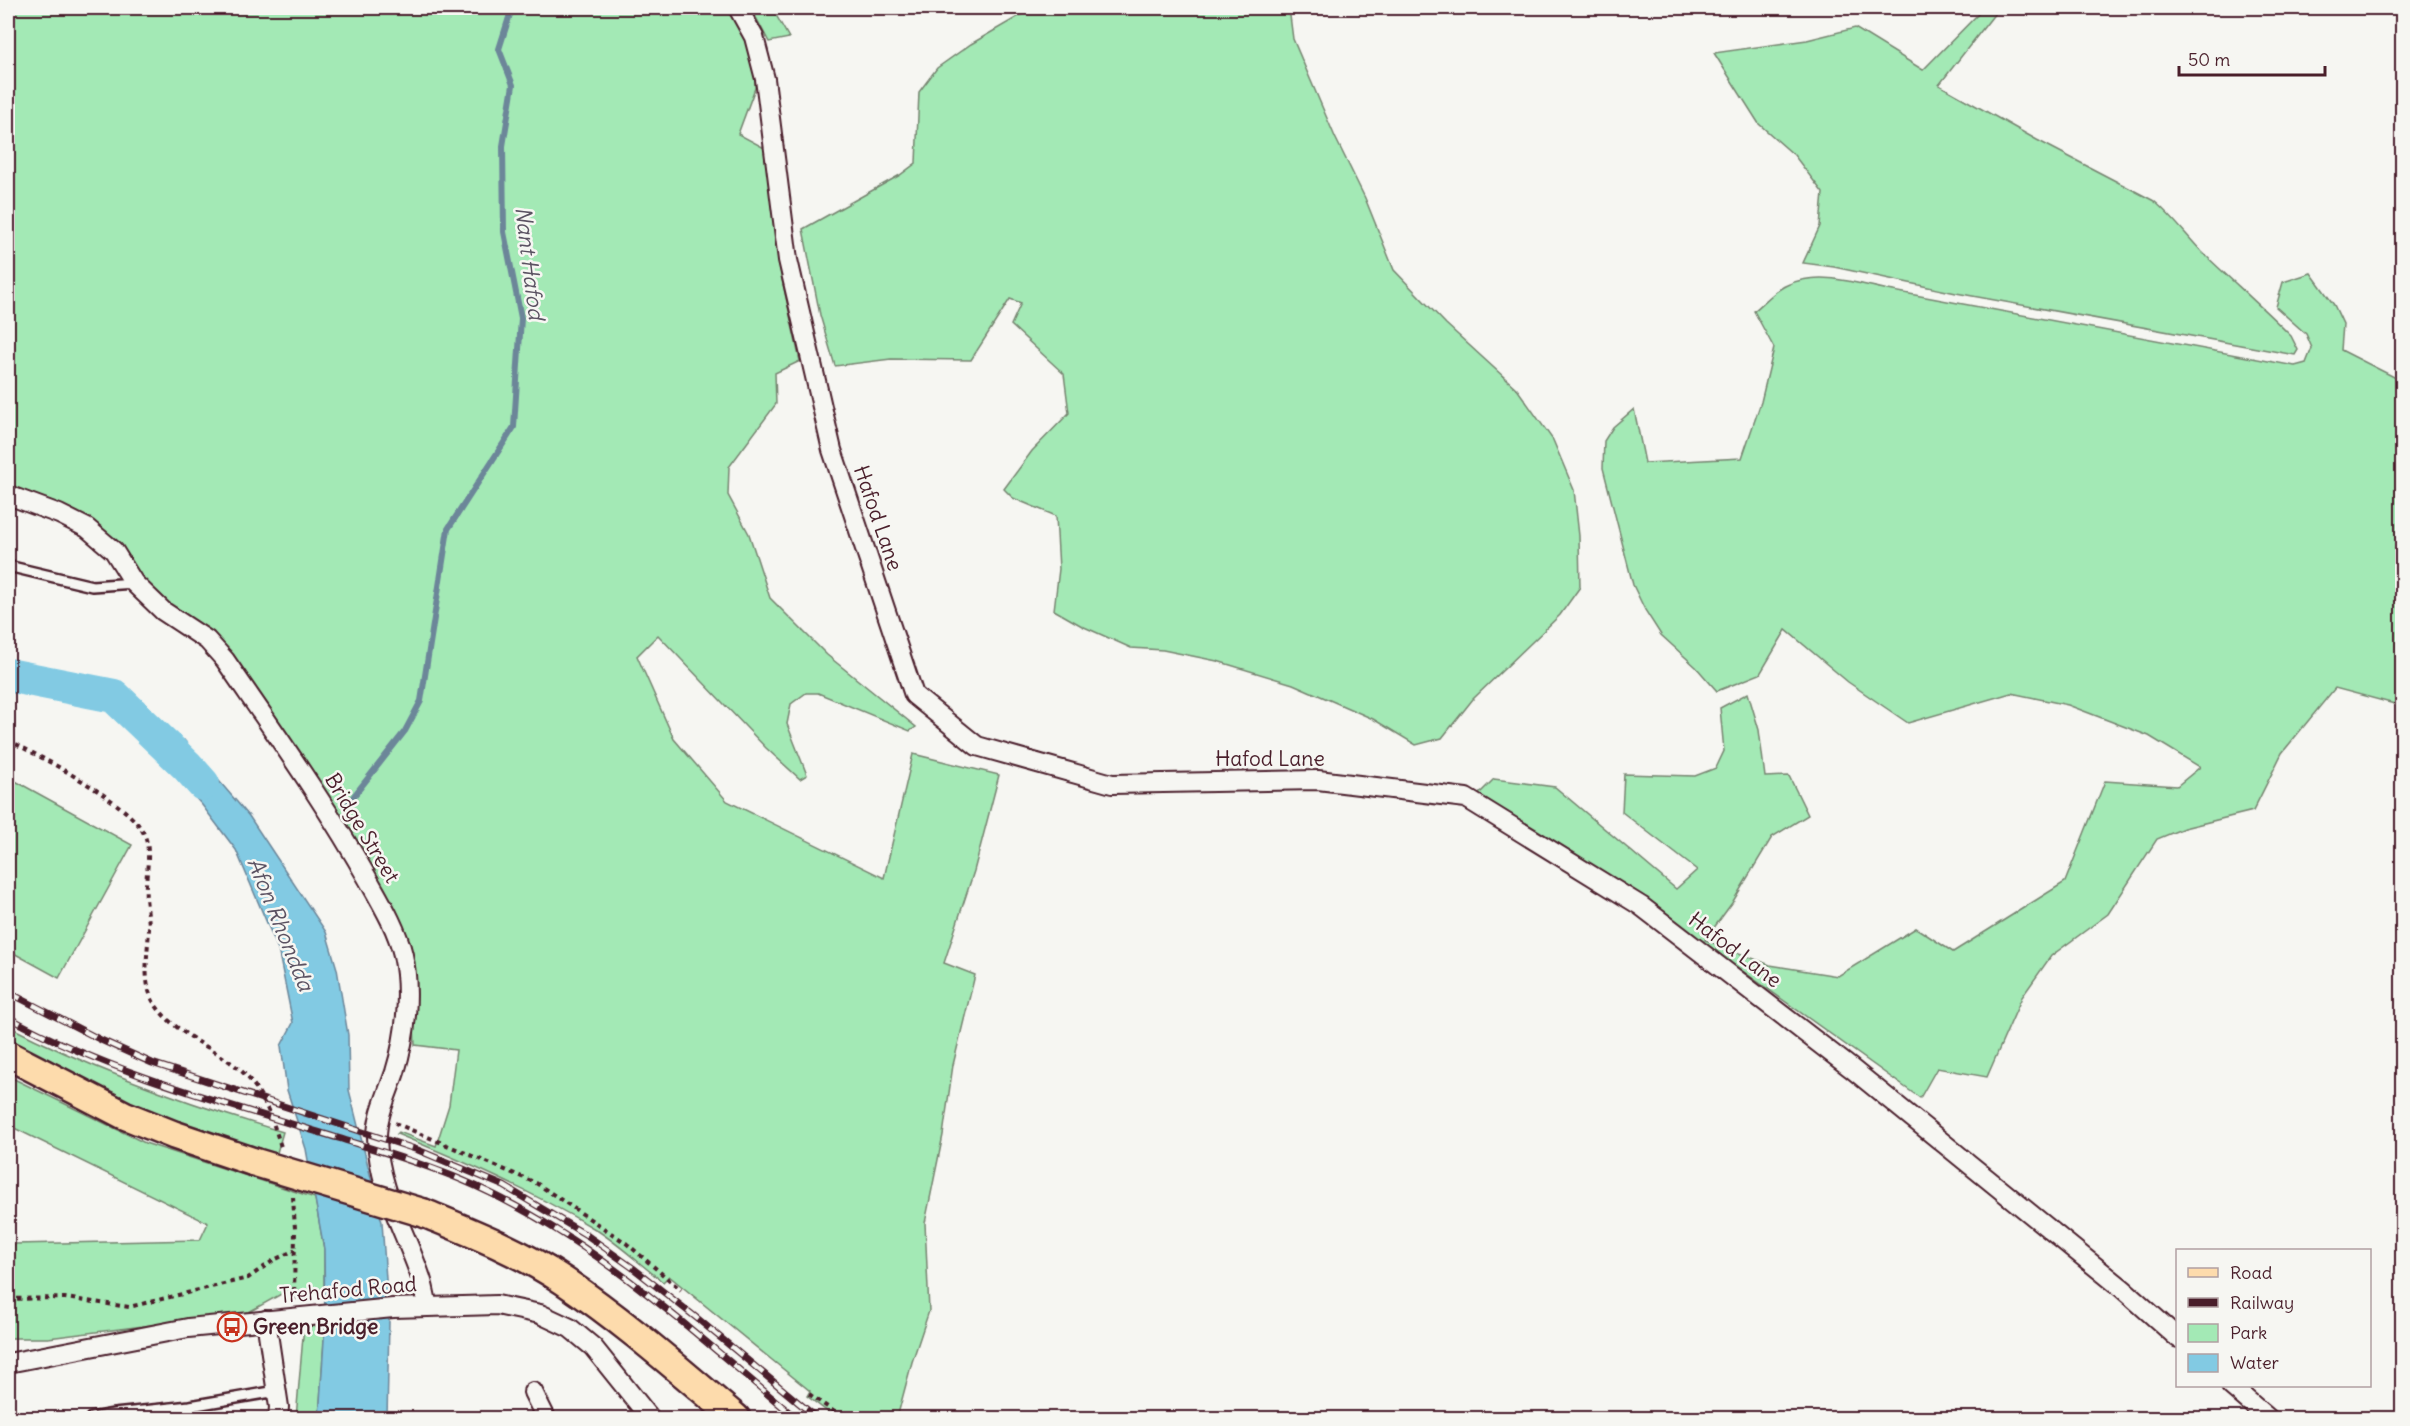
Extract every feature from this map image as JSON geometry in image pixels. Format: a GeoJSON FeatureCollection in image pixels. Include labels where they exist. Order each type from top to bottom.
{"type":"FeatureCollection","features":[{"type":"Feature","properties":{"kind":"main road"},"geometry":{"type":"LineString","coordinates":[[8,1055],[123,1115],[174,1135],[254,1162],[424,1213],[518,1254],[563,1280],[629,1329],[736,1419]]}},
{"type":"Feature","properties":{"kind":"street","name":"Hafod Lane"},"geometry":{"type":"LineString","coordinates":[[738,8],[754,37],[765,79],[788,260],[832,450],[914,694],[976,746],[1112,784],[1318,780],[1466,798],[1641,906],[1851,1068],[2123,1290],[2176,1336]]}},
{"type":"Feature","properties":{"kind":"street","name":"Bridge Street"},"geometry":{"type":"LineString","coordinates":[[8,495],[59,514],[87,528],[114,550],[134,584],[163,611],[207,640],[225,660],[326,807],[393,927],[403,954],[407,982],[399,1060],[380,1117],[377,1134],[378,1156],[393,1214],[421,1276],[428,1306]]}},
{"type":"Feature","properties":{"kind":"street","name":"Trehafod Road"},"geometry":{"type":"LineString","coordinates":[[8,1363],[188,1328],[393,1308],[497,1305],[540,1314],[570,1328],[594,1347],[650,1419]]}},
{"type":"Feature","properties":{"kind":"street"},"geometry":{"type":"LineString","coordinates":[[266,1320],[279,1407],[278,1419]]}},
{"type":"Feature","properties":{"kind":"street"},"geometry":{"type":"LineString","coordinates":[[2231,1387],[2268,1419]]}},
{"type":"Feature","properties":{"kind":"street"},"geometry":{"type":"LineString","coordinates":[[533,1392],[546,1419]]}},
{"type":"Feature","properties":{"kind":"lane"},"geometry":{"type":"LineString","coordinates":[[8,566],[92,586],[134,584]]}},
{"type":"Feature","properties":{"kind":"lane"},"geometry":{"type":"LineString","coordinates":[[91,1419],[114,1413],[190,1406],[277,1392]]}},
{"type":"Feature","properties":{"kind":"path"},"geometry":{"type":"LineString","coordinates":[[8,740],[56,765],[124,810],[144,834],[148,860],[147,986],[154,1002],[170,1021],[239,1069],[267,1105],[285,1157]]}},
{"type":"Feature","properties":{"kind":"path"},"geometry":{"type":"LineString","coordinates":[[380,1117],[536,1183],[626,1243],[681,1290]]}},
{"type":"Feature","properties":{"kind":"path"},"geometry":{"type":"LineString","coordinates":[[292,1188],[296,1316]]}},
{"type":"Feature","properties":{"kind":"path"},"geometry":{"type":"LineString","coordinates":[[8,1299],[65,1298],[129,1307],[248,1278],[274,1260],[295,1250]]}},
{"type":"Feature","properties":{"kind":"path"},"geometry":{"type":"LineString","coordinates":[[809,1394],[833,1411],[831,1413]]}},
{"type":"Feature","properties":{"kind":"green space"},"geometry":{"type":"Polygon","coordinates":[[[8,8],[735,8],[755,62],[755,88],[738,134],[770,151],[774,218],[781,275],[800,361],[775,373],[776,404],[729,467],[728,495],[749,534],[770,598],[827,655],[916,727],[910,731],[818,693],[806,693],[791,704],[787,724],[807,775],[800,779],[766,748],[658,635],[637,656],[674,739],[727,801],[884,878],[913,754],[999,775],[974,871],[944,963],[975,975],[953,1065],[943,1135],[925,1223],[929,1311],[897,1418],[843,1418],[836,1413],[833,1416],[807,1396],[810,1391],[669,1276],[663,1282],[604,1235],[547,1202],[473,1166],[397,1134],[399,1132],[436,1146],[449,1105],[456,1050],[415,1045],[413,1007],[400,923],[385,889],[324,798],[189,622],[40,497],[8,485],[8,8]]]}},
{"type":"Feature","properties":{"kind":"green space"},"geometry":{"type":"Polygon","coordinates":[[[751,8],[772,8],[789,38],[769,42],[751,8]]]}},
{"type":"Feature","properties":{"kind":"green space"},"geometry":{"type":"Polygon","coordinates":[[[1033,8],[1289,8],[1293,39],[1335,137],[1365,198],[1394,270],[1446,324],[1517,389],[1553,440],[1574,490],[1579,536],[1580,587],[1560,615],[1473,699],[1442,738],[1416,745],[1373,719],[1293,684],[1217,661],[1163,650],[1131,648],[1082,626],[1054,610],[1059,569],[1056,516],[1013,498],[1004,489],[1032,451],[1069,413],[1064,374],[1011,325],[1021,303],[1010,299],[971,360],[891,359],[835,366],[820,315],[803,229],[900,175],[916,163],[919,92],[937,68],[971,44],[1033,8]]]}},
{"type":"Feature","properties":{"kind":"green space"},"geometry":{"type":"Polygon","coordinates":[[[1984,8],[1999,8],[1939,85],[2037,140],[2154,201],[2202,252],[2291,336],[2298,350],[2295,355],[1803,263],[1820,226],[1823,193],[1794,155],[1759,124],[1714,53],[1807,40],[1855,28],[1923,70],[1984,8]]]}},
{"type":"Feature","properties":{"kind":"green space"},"geometry":{"type":"Polygon","coordinates":[[[2311,273],[2334,305],[2343,324],[2341,350],[2402,381],[2402,706],[2335,688],[2282,753],[2253,811],[2184,828],[2157,839],[2108,914],[2051,956],[2022,997],[1987,1077],[1937,1068],[1920,1098],[1737,967],[1476,797],[1494,779],[1555,787],[1676,889],[1697,870],[1622,812],[1624,774],[1695,776],[1716,768],[1724,751],[1720,708],[1748,693],[1759,730],[1765,777],[1789,776],[1808,815],[1772,837],[1732,903],[1705,940],[1770,965],[1838,976],[1916,928],[1953,952],[2065,882],[2105,781],[2177,786],[2200,767],[2149,736],[2068,705],[2011,693],[1908,723],[1848,682],[1786,630],[1760,674],[1717,691],[1696,667],[1661,635],[1633,585],[1603,468],[1604,441],[1613,427],[1634,409],[1645,463],[1742,458],[1761,402],[1774,348],[1754,311],[1778,290],[1799,281],[1825,278],[1850,281],[2295,366],[2306,363],[2312,348],[2306,334],[2276,307],[2283,282],[2311,273]]]}},
{"type":"Feature","properties":{"kind":"green space"},"geometry":{"type":"Polygon","coordinates":[[[8,777],[132,845],[59,978],[8,950],[8,777]]]}},
{"type":"Feature","properties":{"kind":"green space"},"geometry":{"type":"Polygon","coordinates":[[[8,1026],[109,1072],[212,1110],[283,1132],[276,1156],[133,1107],[8,1045],[8,1026]]]}},
{"type":"Feature","properties":{"kind":"green space"},"geometry":{"type":"Polygon","coordinates":[[[8,1076],[145,1143],[315,1198],[324,1249],[324,1289],[283,1293],[247,1313],[48,1338],[8,1338],[8,1257],[15,1244],[200,1240],[208,1223],[8,1125],[8,1076]]]}},
{"type":"Feature","properties":{"kind":"green space"},"geometry":{"type":"Polygon","coordinates":[[[325,1324],[319,1418],[296,1418],[304,1325],[325,1324]]]}},
{"type":"Feature","properties":{"kind":"water"},"geometry":{"type":"Polygon","coordinates":[[[184,740],[249,816],[326,932],[337,969],[348,1035],[349,1090],[382,1222],[389,1322],[387,1418],[319,1418],[325,1324],[324,1249],[306,1149],[287,1090],[281,1046],[293,1023],[278,949],[236,850],[202,805],[162,761],[184,740]]]}},
{"type":"Feature","properties":{"kind":"waterway","name":"Nant Hafod"},"geometry":{"type":"LineString","coordinates":[[346,806],[405,731],[421,701],[448,529],[514,427],[521,318],[504,232],[503,146],[513,85],[499,49],[512,8]]}},
{"type":"Feature","properties":{"kind":"waterway","name":"Afon Rhondda"},"geometry":{"type":"LineString","coordinates":[[8,675],[114,696],[203,784]]}},
{"type":"Feature","properties":{"kind":"railway"},"geometry":{"type":"LineString","coordinates":[[8,992],[101,1040],[152,1063],[418,1150],[504,1186],[588,1236],[633,1268],[817,1418]]}},
{"type":"Feature","properties":{"kind":"railway"},"geometry":{"type":"LineString","coordinates":[[8,1017],[47,1037],[128,1071],[212,1100],[416,1163],[462,1180],[509,1202],[596,1256],[638,1287],[796,1418]]}},
{"type":"Feature","properties":{"kind":"place","name":"Green Bridge"},"geometry":{"type":"Point","coordinates":[232,1327]}}]}
